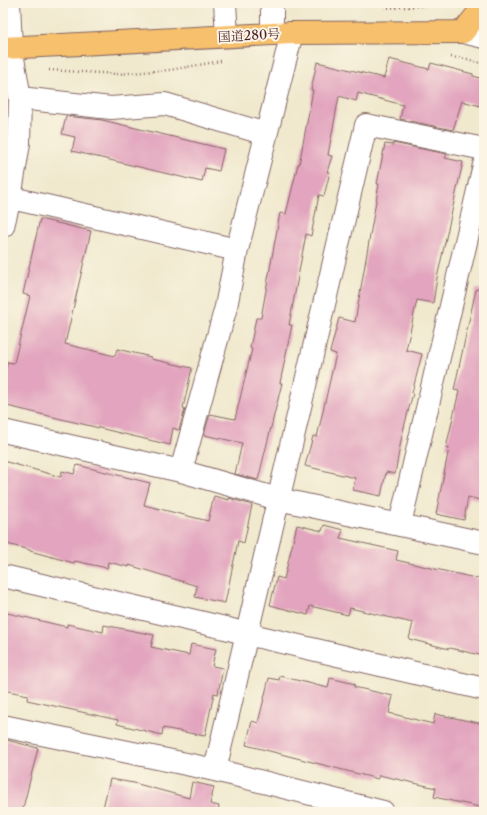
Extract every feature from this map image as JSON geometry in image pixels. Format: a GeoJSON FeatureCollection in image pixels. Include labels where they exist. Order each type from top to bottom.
{"type":"FeatureCollection","features":[{"type":"Feature","properties":{"kind":"highway"},"geometry":{"type":"LineString","coordinates":[[463,32],[484,6]]}},
{"type":"Feature","properties":{"kind":"highway","name":"国道280号"},"geometry":{"type":"LineString","coordinates":[[7,47],[282,33],[463,32]]}},
{"type":"Feature","properties":{"kind":"street"},"geometry":{"type":"LineString","coordinates":[[3,226],[6,197],[19,144],[20,98],[15,69],[7,47],[10,3]]}},
{"type":"Feature","properties":{"kind":"street"},"geometry":{"type":"LineString","coordinates":[[225,3],[227,36]]}},
{"type":"Feature","properties":{"kind":"street"},"geometry":{"type":"LineString","coordinates":[[181,471],[226,307],[237,250],[266,134],[282,33],[272,3]]}},
{"type":"Feature","properties":{"kind":"street"},"geometry":{"type":"LineString","coordinates":[[463,32],[484,38]]}},
{"type":"Feature","properties":{"kind":"street"},"geometry":{"type":"LineString","coordinates":[[20,98],[111,108],[165,104],[266,134]]}},
{"type":"Feature","properties":{"kind":"street"},"geometry":{"type":"LineString","coordinates":[[215,770],[366,125],[484,149]]}},
{"type":"Feature","properties":{"kind":"street"},"geometry":{"type":"LineString","coordinates":[[400,524],[484,165]]}},
{"type":"Feature","properties":{"kind":"street"},"geometry":{"type":"LineString","coordinates":[[6,197],[237,250]]}},
{"type":"Feature","properties":{"kind":"street"},"geometry":{"type":"LineString","coordinates":[[3,431],[181,471],[278,499],[484,543]]}},
{"type":"Feature","properties":{"kind":"street"},"geometry":{"type":"LineString","coordinates":[[3,576],[484,689]]}},
{"type":"Feature","properties":{"kind":"street"},"geometry":{"type":"LineString","coordinates":[[3,726],[215,770],[346,807],[383,812]]}},
{"type":"Feature","properties":{"kind":"path"},"geometry":{"type":"LineString","coordinates":[[15,69],[117,74],[170,70],[222,61]]}},
{"type":"Feature","properties":{"kind":"building"},"geometry":{"type":"Polygon","coordinates":[[[389,59],[429,69],[431,63],[473,74],[473,76],[484,79],[484,107],[462,101],[453,130],[400,119],[403,105],[358,93],[356,101],[339,96],[328,155],[332,156],[327,172],[330,172],[324,196],[319,195],[311,236],[306,234],[289,325],[292,325],[280,383],[282,383],[258,480],[235,474],[242,443],[204,435],[210,414],[235,419],[252,349],[250,348],[256,318],[261,318],[280,213],[286,214],[298,164],[299,165],[317,62],[384,78],[389,59]]]}},
{"type":"Feature","properties":{"kind":"building"},"geometry":{"type":"Polygon","coordinates":[[[66,116],[102,120],[224,149],[219,171],[205,168],[202,182],[72,151],[75,137],[62,134],[66,116]]]}},
{"type":"Feature","properties":{"kind":"building"},"geometry":{"type":"Polygon","coordinates":[[[393,143],[447,154],[445,158],[463,162],[437,278],[433,303],[417,300],[406,350],[422,354],[402,435],[395,474],[386,472],[381,496],[353,490],[355,478],[305,466],[313,436],[317,437],[336,354],[330,352],[339,318],[355,322],[379,184],[377,184],[385,144],[393,145],[393,143]]]}},
{"type":"Feature","properties":{"kind":"building"},"geometry":{"type":"Polygon","coordinates":[[[40,219],[91,231],[65,344],[115,356],[117,349],[151,357],[151,359],[192,368],[183,408],[185,409],[179,430],[173,428],[170,445],[3,405],[3,380],[7,362],[14,363],[30,296],[23,294],[40,219]]]}},
{"type":"Feature","properties":{"kind":"building"},"geometry":{"type":"Polygon","coordinates":[[[476,289],[484,289],[484,501],[468,497],[464,520],[436,514],[449,448],[446,448],[459,391],[454,390],[476,289]]]}},
{"type":"Feature","properties":{"kind":"building"},"geometry":{"type":"Polygon","coordinates":[[[3,461],[61,477],[62,471],[74,474],[77,465],[150,483],[144,505],[208,521],[214,496],[229,500],[229,498],[252,505],[244,543],[238,541],[225,603],[195,597],[197,586],[129,565],[129,567],[108,562],[107,568],[75,561],[74,563],[3,543],[3,461]]]}},
{"type":"Feature","properties":{"kind":"building"},"geometry":{"type":"Polygon","coordinates":[[[297,525],[322,531],[324,525],[343,530],[340,538],[398,551],[396,560],[484,580],[484,656],[409,639],[413,623],[350,608],[348,615],[310,606],[308,615],[270,605],[277,577],[284,579],[297,525]]]}},
{"type":"Feature","properties":{"kind":"building"},"geometry":{"type":"Polygon","coordinates":[[[3,612],[67,627],[67,624],[103,632],[104,625],[154,635],[151,647],[189,655],[191,644],[216,649],[212,666],[223,668],[218,694],[214,693],[205,736],[163,728],[162,735],[117,724],[118,720],[27,700],[28,695],[3,690],[3,612]]]}},
{"type":"Feature","properties":{"kind":"building"},"geometry":{"type":"Polygon","coordinates":[[[280,676],[328,688],[330,678],[355,684],[354,687],[393,696],[389,713],[433,724],[435,714],[484,724],[484,808],[434,797],[436,788],[379,775],[378,779],[246,745],[252,721],[258,723],[269,678],[279,680],[280,676]]]}},
{"type":"Feature","properties":{"kind":"building"},"geometry":{"type":"Polygon","coordinates":[[[3,739],[38,748],[22,812],[3,812],[3,739]]]}},
{"type":"Feature","properties":{"kind":"building"},"geometry":{"type":"Polygon","coordinates":[[[110,779],[134,783],[189,798],[192,782],[214,787],[210,804],[219,806],[218,812],[102,812],[110,779]]]}}]}
